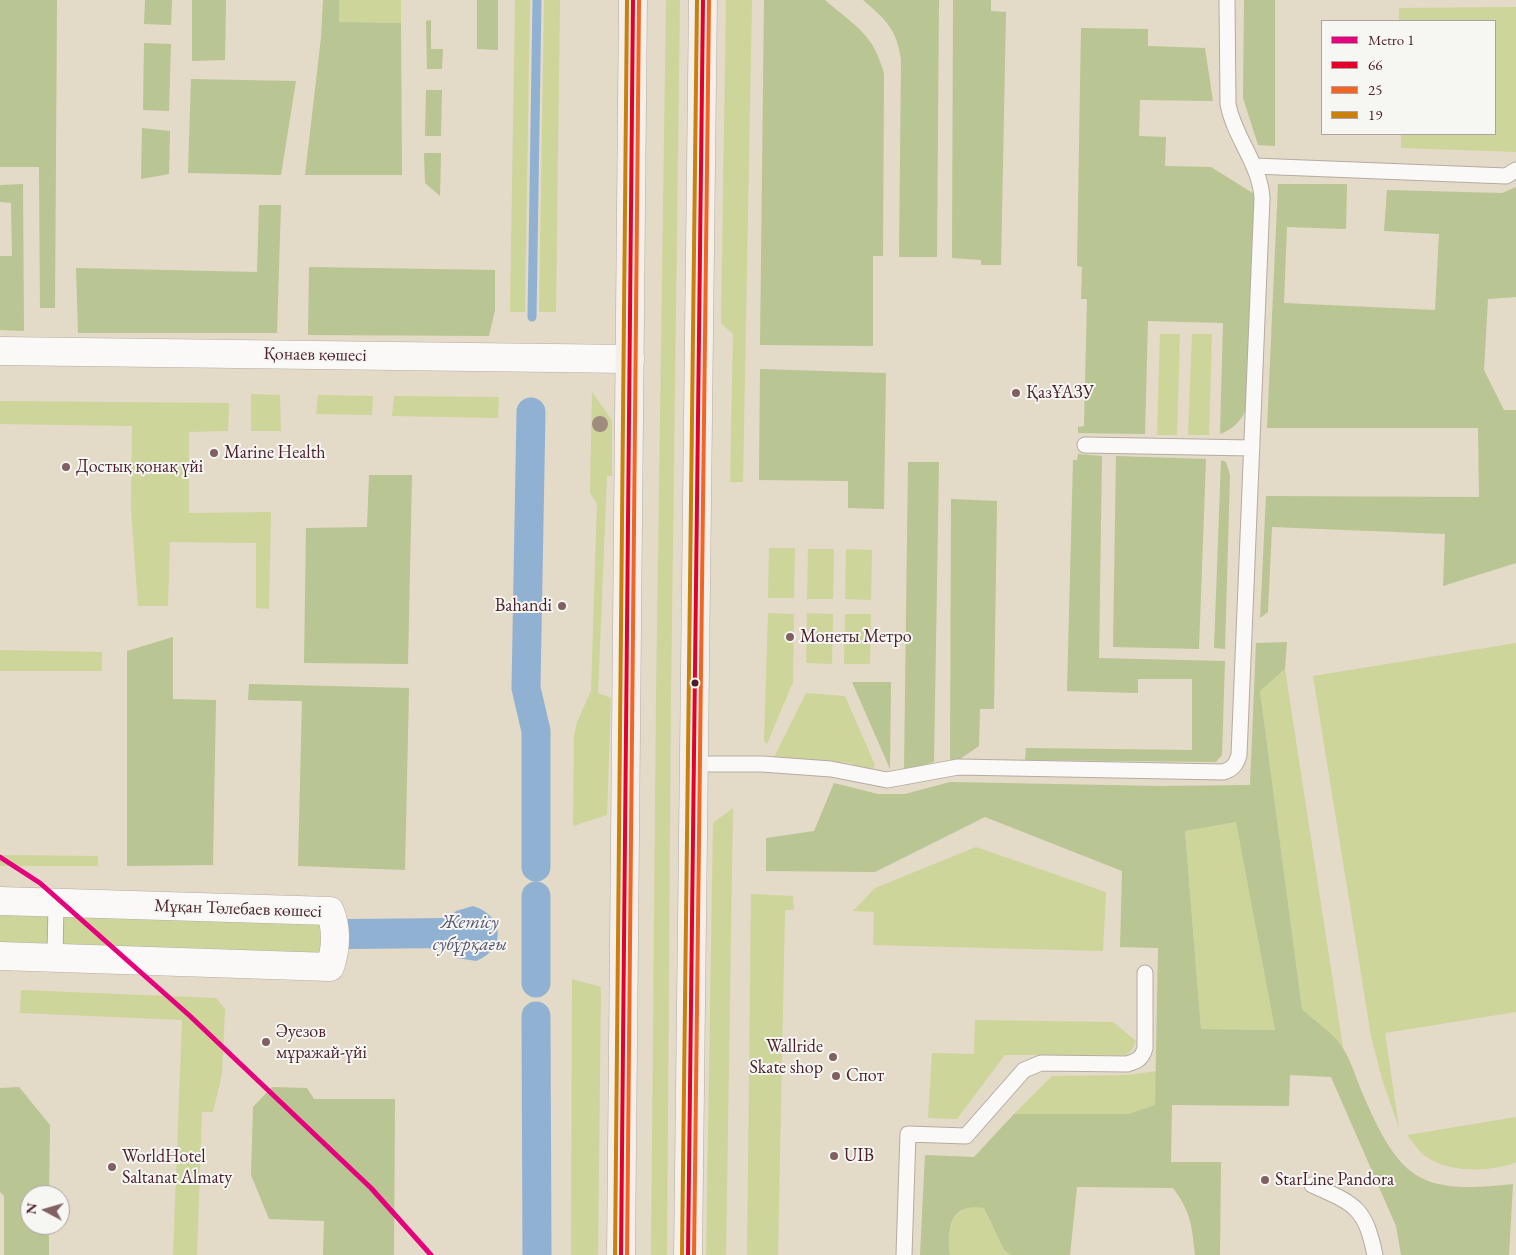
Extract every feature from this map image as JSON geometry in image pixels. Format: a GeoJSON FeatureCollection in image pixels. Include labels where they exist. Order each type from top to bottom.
{"type":"FeatureCollection","features":[{"type":"Feature","properties":{"kind":"main road"},"geometry":{"type":"LineString","coordinates":[[621,1255],[633,0]]}},
{"type":"Feature","properties":{"kind":"main road"},"geometry":{"type":"LineString","coordinates":[[688,1255],[703,0]]}},
{"type":"Feature","properties":{"kind":"street","name":"Қонаев көшесі"},"geometry":{"type":"LineString","coordinates":[[0,350],[630,359]]}},
{"type":"Feature","properties":{"kind":"street","name":"Мұқан Төлебаев көшесі"},"geometry":{"type":"LineString","coordinates":[[0,901],[330,911],[335,925],[334,955],[330,968],[0,956]]}},
{"type":"Feature","properties":{"kind":"lane"},"geometry":{"type":"LineString","coordinates":[[694,764],[762,764],[831,769],[887,780],[958,767],[1223,772],[1232,770],[1239,755],[1262,198],[1261,182],[1231,120],[1228,104],[1227,0]]}},
{"type":"Feature","properties":{"kind":"lane"},"geometry":{"type":"LineString","coordinates":[[1254,166],[1506,176],[1516,170]]}},
{"type":"Feature","properties":{"kind":"lane"},"geometry":{"type":"LineString","coordinates":[[1085,445],[1252,448]]}},
{"type":"Feature","properties":{"kind":"lane"},"geometry":{"type":"LineString","coordinates":[[55,958],[56,902]]}},
{"type":"Feature","properties":{"kind":"lane"},"geometry":{"type":"LineString","coordinates":[[904,1255],[908,1134],[966,1136],[1024,1070],[1032,1066],[1041,1064],[1127,1064],[1136,1062],[1142,1057],[1145,1048],[1145,972]]}},
{"type":"Feature","properties":{"kind":"lane"},"geometry":{"type":"LineString","coordinates":[[1312,1185],[1355,1206],[1364,1217],[1375,1255]]}},
{"type":"Feature","properties":{"kind":"green space"},"geometry":{"type":"Polygon","coordinates":[[[0,0],[57,0],[55,308],[40,308],[39,167],[0,167],[0,0]]]}},
{"type":"Feature","properties":{"kind":"green space"},"geometry":{"type":"Polygon","coordinates":[[[145,0],[172,0],[171,25],[144,24],[145,0]]]}},
{"type":"Feature","properties":{"kind":"green space"},"geometry":{"type":"Polygon","coordinates":[[[192,0],[226,0],[225,60],[192,61],[192,0]]]}},
{"type":"Feature","properties":{"kind":"green space"},"geometry":{"type":"Polygon","coordinates":[[[323,0],[339,0],[339,22],[401,23],[402,175],[305,175],[321,38],[323,0]]]}},
{"type":"Feature","properties":{"kind":"green space"},"geometry":{"type":"Polygon","coordinates":[[[339,0],[401,0],[401,23],[339,22],[339,0]]]}},
{"type":"Feature","properties":{"kind":"green space"},"geometry":{"type":"Polygon","coordinates":[[[477,0],[498,0],[498,50],[477,49],[477,0]]]}},
{"type":"Feature","properties":{"kind":"green space"},"geometry":{"type":"Polygon","coordinates":[[[515,0],[530,0],[525,312],[510,312],[515,0]]]}},
{"type":"Feature","properties":{"kind":"green space"},"geometry":{"type":"Polygon","coordinates":[[[544,0],[560,0],[556,312],[539,312],[544,0]]]}},
{"type":"Feature","properties":{"kind":"green space"},"geometry":{"type":"Polygon","coordinates":[[[666,0],[680,0],[671,695],[667,1255],[651,1255],[656,696],[666,0]]]}},
{"type":"Feature","properties":{"kind":"green space"},"geometry":{"type":"Polygon","coordinates":[[[726,0],[752,0],[743,482],[730,482],[733,334],[721,323],[726,0]]]}},
{"type":"Feature","properties":{"kind":"green space"},"geometry":{"type":"Polygon","coordinates":[[[764,0],[825,0],[862,32],[875,49],[880,60],[884,74],[883,256],[873,256],[873,346],[760,345],[764,0]]]}},
{"type":"Feature","properties":{"kind":"green space"},"geometry":{"type":"Polygon","coordinates":[[[863,0],[939,0],[937,257],[899,257],[901,60],[897,40],[889,26],[863,0]]]}},
{"type":"Feature","properties":{"kind":"green space"},"geometry":{"type":"Polygon","coordinates":[[[953,0],[991,0],[991,11],[1006,12],[1001,265],[981,265],[981,260],[952,258],[953,0]]]}},
{"type":"Feature","properties":{"kind":"green space"},"geometry":{"type":"Polygon","coordinates":[[[1244,0],[1275,0],[1275,146],[1258,145],[1243,98],[1244,0]]]}},
{"type":"Feature","properties":{"kind":"green space"},"geometry":{"type":"Polygon","coordinates":[[[1516,7],[1516,152],[1401,148],[1401,135],[1496,135],[1496,20],[1399,20],[1399,8],[1516,7]]]}},
{"type":"Feature","properties":{"kind":"green space"},"geometry":{"type":"Polygon","coordinates":[[[431,20],[431,49],[443,49],[442,69],[427,69],[426,21],[431,20]]]}},
{"type":"Feature","properties":{"kind":"green space"},"geometry":{"type":"Polygon","coordinates":[[[1081,28],[1148,29],[1148,46],[1205,48],[1213,101],[1140,100],[1139,136],[1166,137],[1165,166],[1211,167],[1256,195],[1252,392],[1242,418],[1233,427],[1220,434],[1223,323],[1148,321],[1145,434],[1078,433],[1078,427],[1084,426],[1087,299],[1081,299],[1082,267],[1077,266],[1081,28]]]}},
{"type":"Feature","properties":{"kind":"green space"},"geometry":{"type":"Polygon","coordinates":[[[144,43],[171,44],[169,111],[143,110],[144,43]]]}},
{"type":"Feature","properties":{"kind":"green space"},"geometry":{"type":"Polygon","coordinates":[[[191,79],[296,81],[281,175],[188,173],[191,79]]]}},
{"type":"Feature","properties":{"kind":"green space"},"geometry":{"type":"Polygon","coordinates":[[[426,90],[442,90],[441,136],[425,136],[426,90]]]}},
{"type":"Feature","properties":{"kind":"green space"},"geometry":{"type":"Polygon","coordinates":[[[142,128],[170,131],[169,174],[141,179],[142,128]]]}},
{"type":"Feature","properties":{"kind":"green space"},"geometry":{"type":"Polygon","coordinates":[[[424,153],[441,153],[440,196],[425,183],[424,153]]]}},
{"type":"Feature","properties":{"kind":"green space"},"geometry":{"type":"Polygon","coordinates":[[[23,184],[24,331],[0,330],[0,256],[12,256],[11,203],[0,202],[0,185],[23,184]]]}},
{"type":"Feature","properties":{"kind":"green space"},"geometry":{"type":"Polygon","coordinates":[[[1278,184],[1347,184],[1346,229],[1287,227],[1284,303],[1435,310],[1439,234],[1384,231],[1387,190],[1502,193],[1516,187],[1516,297],[1488,299],[1484,370],[1504,410],[1516,410],[1516,563],[1443,586],[1445,534],[1272,527],[1268,612],[1260,618],[1266,496],[1479,497],[1478,428],[1267,428],[1278,184]]]}},
{"type":"Feature","properties":{"kind":"green space"},"geometry":{"type":"Polygon","coordinates":[[[259,205],[281,205],[277,333],[78,333],[76,268],[257,272],[259,205]]]}},
{"type":"Feature","properties":{"kind":"green space"},"geometry":{"type":"Polygon","coordinates":[[[309,267],[495,270],[495,310],[489,336],[308,335],[309,267]]]}},
{"type":"Feature","properties":{"kind":"green space"},"geometry":{"type":"Polygon","coordinates":[[[1160,334],[1180,334],[1177,435],[1157,435],[1160,334]]]}},
{"type":"Feature","properties":{"kind":"green space"},"geometry":{"type":"Polygon","coordinates":[[[1192,334],[1212,334],[1209,435],[1188,435],[1192,334]]]}},
{"type":"Feature","properties":{"kind":"green space"},"geometry":{"type":"Polygon","coordinates":[[[760,369],[886,373],[884,509],[848,508],[848,481],[759,480],[760,369]]]}},
{"type":"Feature","properties":{"kind":"green space"},"geometry":{"type":"Polygon","coordinates":[[[592,392],[612,420],[612,476],[607,476],[598,693],[611,698],[607,815],[573,826],[574,735],[577,722],[591,691],[597,504],[590,493],[592,392]]]}},
{"type":"Feature","properties":{"kind":"green space"},"geometry":{"type":"Polygon","coordinates":[[[251,394],[280,395],[281,431],[251,431],[251,394]]]}},
{"type":"Feature","properties":{"kind":"green space"},"geometry":{"type":"Polygon","coordinates":[[[318,395],[373,396],[372,415],[316,414],[318,395]]]}},
{"type":"Feature","properties":{"kind":"green space"},"geometry":{"type":"Polygon","coordinates":[[[394,396],[499,397],[498,418],[392,416],[394,396]]]}},
{"type":"Feature","properties":{"kind":"green space"},"geometry":{"type":"Polygon","coordinates":[[[0,401],[229,403],[228,431],[189,432],[189,513],[271,512],[269,609],[256,608],[256,543],[170,542],[168,606],[138,606],[131,509],[132,426],[0,424],[0,401]]]}},
{"type":"Feature","properties":{"kind":"green space"},"geometry":{"type":"Polygon","coordinates":[[[1078,454],[1102,456],[1099,658],[1225,661],[1222,755],[1216,762],[1025,760],[1026,748],[1192,750],[1192,679],[1138,679],[1138,693],[1067,691],[1073,460],[1077,460],[1078,454]]]}},
{"type":"Feature","properties":{"kind":"green space"},"geometry":{"type":"Polygon","coordinates":[[[1116,456],[1206,459],[1199,649],[1113,647],[1116,456]]]}},
{"type":"Feature","properties":{"kind":"green space"},"geometry":{"type":"Polygon","coordinates":[[[1221,460],[1226,462],[1230,475],[1225,649],[1214,648],[1221,460]]]}},
{"type":"Feature","properties":{"kind":"green space"},"geometry":{"type":"Polygon","coordinates":[[[908,462],[939,462],[934,762],[904,770],[908,462]]]}},
{"type":"Feature","properties":{"kind":"green space"},"geometry":{"type":"Polygon","coordinates":[[[369,475],[412,475],[408,664],[304,663],[306,528],[367,527],[369,475]]]}},
{"type":"Feature","properties":{"kind":"green space"},"geometry":{"type":"Polygon","coordinates":[[[951,499],[997,501],[994,709],[980,709],[979,746],[950,766],[951,499]]]}},
{"type":"Feature","properties":{"kind":"green space"},"geometry":{"type":"Polygon","coordinates":[[[769,548],[795,548],[794,598],[768,598],[769,548]]]}},
{"type":"Feature","properties":{"kind":"green space"},"geometry":{"type":"Polygon","coordinates":[[[808,549],[834,549],[833,599],[807,599],[808,549]]]}},
{"type":"Feature","properties":{"kind":"green space"},"geometry":{"type":"Polygon","coordinates":[[[846,549],[872,550],[871,600],[845,599],[846,549]]]}},
{"type":"Feature","properties":{"kind":"green space"},"geometry":{"type":"Polygon","coordinates":[[[768,613],[794,614],[793,682],[767,744],[764,741],[768,613]]]}},
{"type":"Feature","properties":{"kind":"green space"},"geometry":{"type":"Polygon","coordinates":[[[807,613],[833,614],[832,664],[806,663],[807,613]]]}},
{"type":"Feature","properties":{"kind":"green space"},"geometry":{"type":"Polygon","coordinates":[[[845,614],[871,614],[870,664],[844,664],[845,614]]]}},
{"type":"Feature","properties":{"kind":"green space"},"geometry":{"type":"Polygon","coordinates":[[[173,637],[173,699],[216,700],[213,865],[127,866],[127,651],[173,637]]]}},
{"type":"Feature","properties":{"kind":"green space"},"geometry":{"type":"Polygon","coordinates":[[[1287,642],[1285,669],[1260,691],[1302,1009],[1340,1043],[1377,1126],[1403,1165],[1418,1176],[1436,1183],[1457,1187],[1513,1184],[1509,1255],[1401,1255],[1396,1226],[1331,1077],[1290,1075],[1289,1106],[1172,1105],[1171,1162],[1221,1162],[1220,1255],[1195,1255],[1190,1220],[1184,1205],[1173,1188],[1077,1187],[1070,1255],[1011,1255],[1004,1250],[984,1208],[973,1207],[964,1209],[953,1219],[949,1235],[950,1255],[920,1255],[925,1155],[974,1157],[1014,1114],[1128,1114],[1155,1105],[1158,948],[1120,947],[1122,871],[985,817],[875,872],[766,871],[766,838],[814,831],[834,783],[878,794],[905,794],[950,782],[1160,786],[1250,785],[1256,643],[1287,642]],[[1236,822],[1185,831],[1201,1029],[1275,1030],[1236,822]]]}},
{"type":"Feature","properties":{"kind":"green space"},"geometry":{"type":"Polygon","coordinates":[[[1516,643],[1516,1012],[1385,1033],[1399,1128],[1382,1079],[1371,1036],[1313,676],[1516,643]]]}},
{"type":"Feature","properties":{"kind":"green space"},"geometry":{"type":"Polygon","coordinates":[[[0,650],[102,652],[102,671],[0,671],[0,650]]]}},
{"type":"Feature","properties":{"kind":"green space"},"geometry":{"type":"Polygon","coordinates":[[[1285,669],[1343,1047],[1302,1009],[1260,691],[1285,669]]]}},
{"type":"Feature","properties":{"kind":"green space"},"geometry":{"type":"Polygon","coordinates":[[[852,682],[891,682],[890,769],[852,682]]]}},
{"type":"Feature","properties":{"kind":"green space"},"geometry":{"type":"Polygon","coordinates":[[[249,684],[409,688],[405,870],[298,866],[302,701],[248,700],[249,684]]]}},
{"type":"Feature","properties":{"kind":"green space"},"geometry":{"type":"Polygon","coordinates":[[[806,693],[845,696],[875,765],[870,773],[850,763],[774,757],[806,693]]]}},
{"type":"Feature","properties":{"kind":"green space"},"geometry":{"type":"Polygon","coordinates":[[[733,808],[726,1255],[706,1255],[713,823],[733,808]]]}},
{"type":"Feature","properties":{"kind":"green space"},"geometry":{"type":"Polygon","coordinates":[[[1236,822],[1275,1030],[1201,1029],[1185,831],[1236,822]]]}},
{"type":"Feature","properties":{"kind":"green space"},"geometry":{"type":"Polygon","coordinates":[[[976,847],[1106,892],[1103,951],[873,945],[874,912],[853,911],[875,888],[976,847]]]}},
{"type":"Feature","properties":{"kind":"green space"},"geometry":{"type":"Polygon","coordinates":[[[0,855],[98,856],[98,866],[0,866],[0,855]]]}},
{"type":"Feature","properties":{"kind":"green space"},"geometry":{"type":"Polygon","coordinates":[[[751,894],[793,896],[794,910],[785,910],[778,1255],[747,1255],[751,894]]]}},
{"type":"Feature","properties":{"kind":"green space"},"geometry":{"type":"Polygon","coordinates":[[[0,901],[330,911],[330,967],[0,956],[0,901]]]}},
{"type":"Feature","properties":{"kind":"green space"},"geometry":{"type":"Polygon","coordinates":[[[572,979],[601,987],[598,1255],[571,1255],[572,979]]]}},
{"type":"Feature","properties":{"kind":"green space"},"geometry":{"type":"Polygon","coordinates":[[[21,990],[216,998],[225,1009],[222,1074],[213,1112],[202,1112],[197,1255],[173,1255],[182,1020],[20,1013],[21,990]]]}},
{"type":"Feature","properties":{"kind":"green space"},"geometry":{"type":"Polygon","coordinates":[[[975,1020],[1113,1022],[1136,1041],[1132,1050],[1126,1055],[1005,1055],[957,1119],[928,1118],[932,1053],[974,1054],[975,1020]]]}},
{"type":"Feature","properties":{"kind":"green space"},"geometry":{"type":"Polygon","coordinates":[[[1156,1071],[1155,1105],[1128,1114],[1014,1114],[1052,1076],[1128,1075],[1156,1071]]]}},
{"type":"Feature","properties":{"kind":"green space"},"geometry":{"type":"Polygon","coordinates":[[[19,1087],[50,1125],[49,1185],[20,1185],[20,1235],[49,1235],[49,1255],[4,1255],[4,1196],[0,1192],[0,1088],[19,1087]]]}},
{"type":"Feature","properties":{"kind":"green space"},"geometry":{"type":"Polygon","coordinates":[[[272,1087],[307,1088],[314,1099],[395,1099],[394,1255],[323,1255],[324,1221],[269,1219],[251,1175],[253,1107],[272,1087]]]}},
{"type":"Feature","properties":{"kind":"green space"},"geometry":{"type":"Polygon","coordinates":[[[1516,1117],[1516,1162],[1495,1168],[1460,1168],[1437,1163],[1422,1153],[1407,1135],[1516,1117]]]}},
{"type":"Feature","properties":{"kind":"green space"},"geometry":{"type":"Polygon","coordinates":[[[971,1206],[984,1208],[1004,1250],[1011,1255],[950,1255],[949,1240],[954,1219],[963,1209],[971,1206]]]}},
{"type":"Feature","properties":{"kind":"water","name":"Жетісу субұрқағы"},"geometry":{"type":"Polygon","coordinates":[[[473,906],[483,910],[491,917],[496,924],[498,932],[497,941],[493,949],[486,956],[476,961],[457,958],[447,948],[348,949],[348,919],[449,918],[456,911],[473,906]]]}},
{"type":"Feature","properties":{"kind":"waterway"},"geometry":{"type":"LineString","coordinates":[[532,317],[537,0]]}},
{"type":"Feature","properties":{"kind":"waterway"},"geometry":{"type":"LineString","coordinates":[[531,412],[526,688],[536,731],[536,867]]}},
{"type":"Feature","properties":{"kind":"waterway"},"geometry":{"type":"LineString","coordinates":[[536,896],[536,983]]}},
{"type":"Feature","properties":{"kind":"waterway"},"geometry":{"type":"LineString","coordinates":[[536,1016],[537,1255]]}},
{"type":"Feature","properties":{"kind":"metro line","name":"1"},"geometry":{"type":"LineString","coordinates":[[0,857],[40,883],[190,1016],[371,1188],[431,1255]]}},
{"type":"Feature","properties":{"kind":"transit line","name":"19"},"geometry":{"type":"LineString","coordinates":[[615,1255],[627,0]]}},
{"type":"Feature","properties":{"kind":"transit line","name":"66"},"geometry":{"type":"LineString","coordinates":[[621,1255],[633,0]]}},
{"type":"Feature","properties":{"kind":"transit line","name":"25"},"geometry":{"type":"LineString","coordinates":[[627,1255],[639,0]]}},
{"type":"Feature","properties":{"kind":"transit line","name":"19"},"geometry":{"type":"LineString","coordinates":[[682,1255],[697,0]]}},
{"type":"Feature","properties":{"kind":"transit line","name":"66"},"geometry":{"type":"LineString","coordinates":[[688,1255],[703,0]]}},
{"type":"Feature","properties":{"kind":"transit line","name":"25"},"geometry":{"type":"LineString","coordinates":[[694,1255],[709,0]]}},
{"type":"Feature","properties":{"kind":"place","name":"ҚазҰАЗУ"},"geometry":{"type":"Point","coordinates":[1016,393]}},
{"type":"Feature","properties":{"kind":"place","name":"Marine Health"},"geometry":{"type":"Point","coordinates":[214,453]}},
{"type":"Feature","properties":{"kind":"place","name":"Достық қонақ үйі"},"geometry":{"type":"Point","coordinates":[66,467]}},
{"type":"Feature","properties":{"kind":"place","name":"Bahandi"},"geometry":{"type":"Point","coordinates":[562,606]}},
{"type":"Feature","properties":{"kind":"place","name":"Монеты Метро"},"geometry":{"type":"Point","coordinates":[790,637]}},
{"type":"Feature","properties":{"kind":"place","name":"Әуезов мұражай-үйі"},"geometry":{"type":"Point","coordinates":[266,1042]}},
{"type":"Feature","properties":{"kind":"place","name":"Wallride Skate shop"},"geometry":{"type":"Point","coordinates":[833,1057]}},
{"type":"Feature","properties":{"kind":"place","name":"Спот"},"geometry":{"type":"Point","coordinates":[836,1076]}},
{"type":"Feature","properties":{"kind":"place","name":"UIB"},"geometry":{"type":"Point","coordinates":[834,1156]}},
{"type":"Feature","properties":{"kind":"place","name":"WorldHotel Saltanat Almaty"},"geometry":{"type":"Point","coordinates":[112,1167]}},
{"type":"Feature","properties":{"kind":"place","name":"StarLine Pandora"},"geometry":{"type":"Point","coordinates":[1265,1180]}}]}
